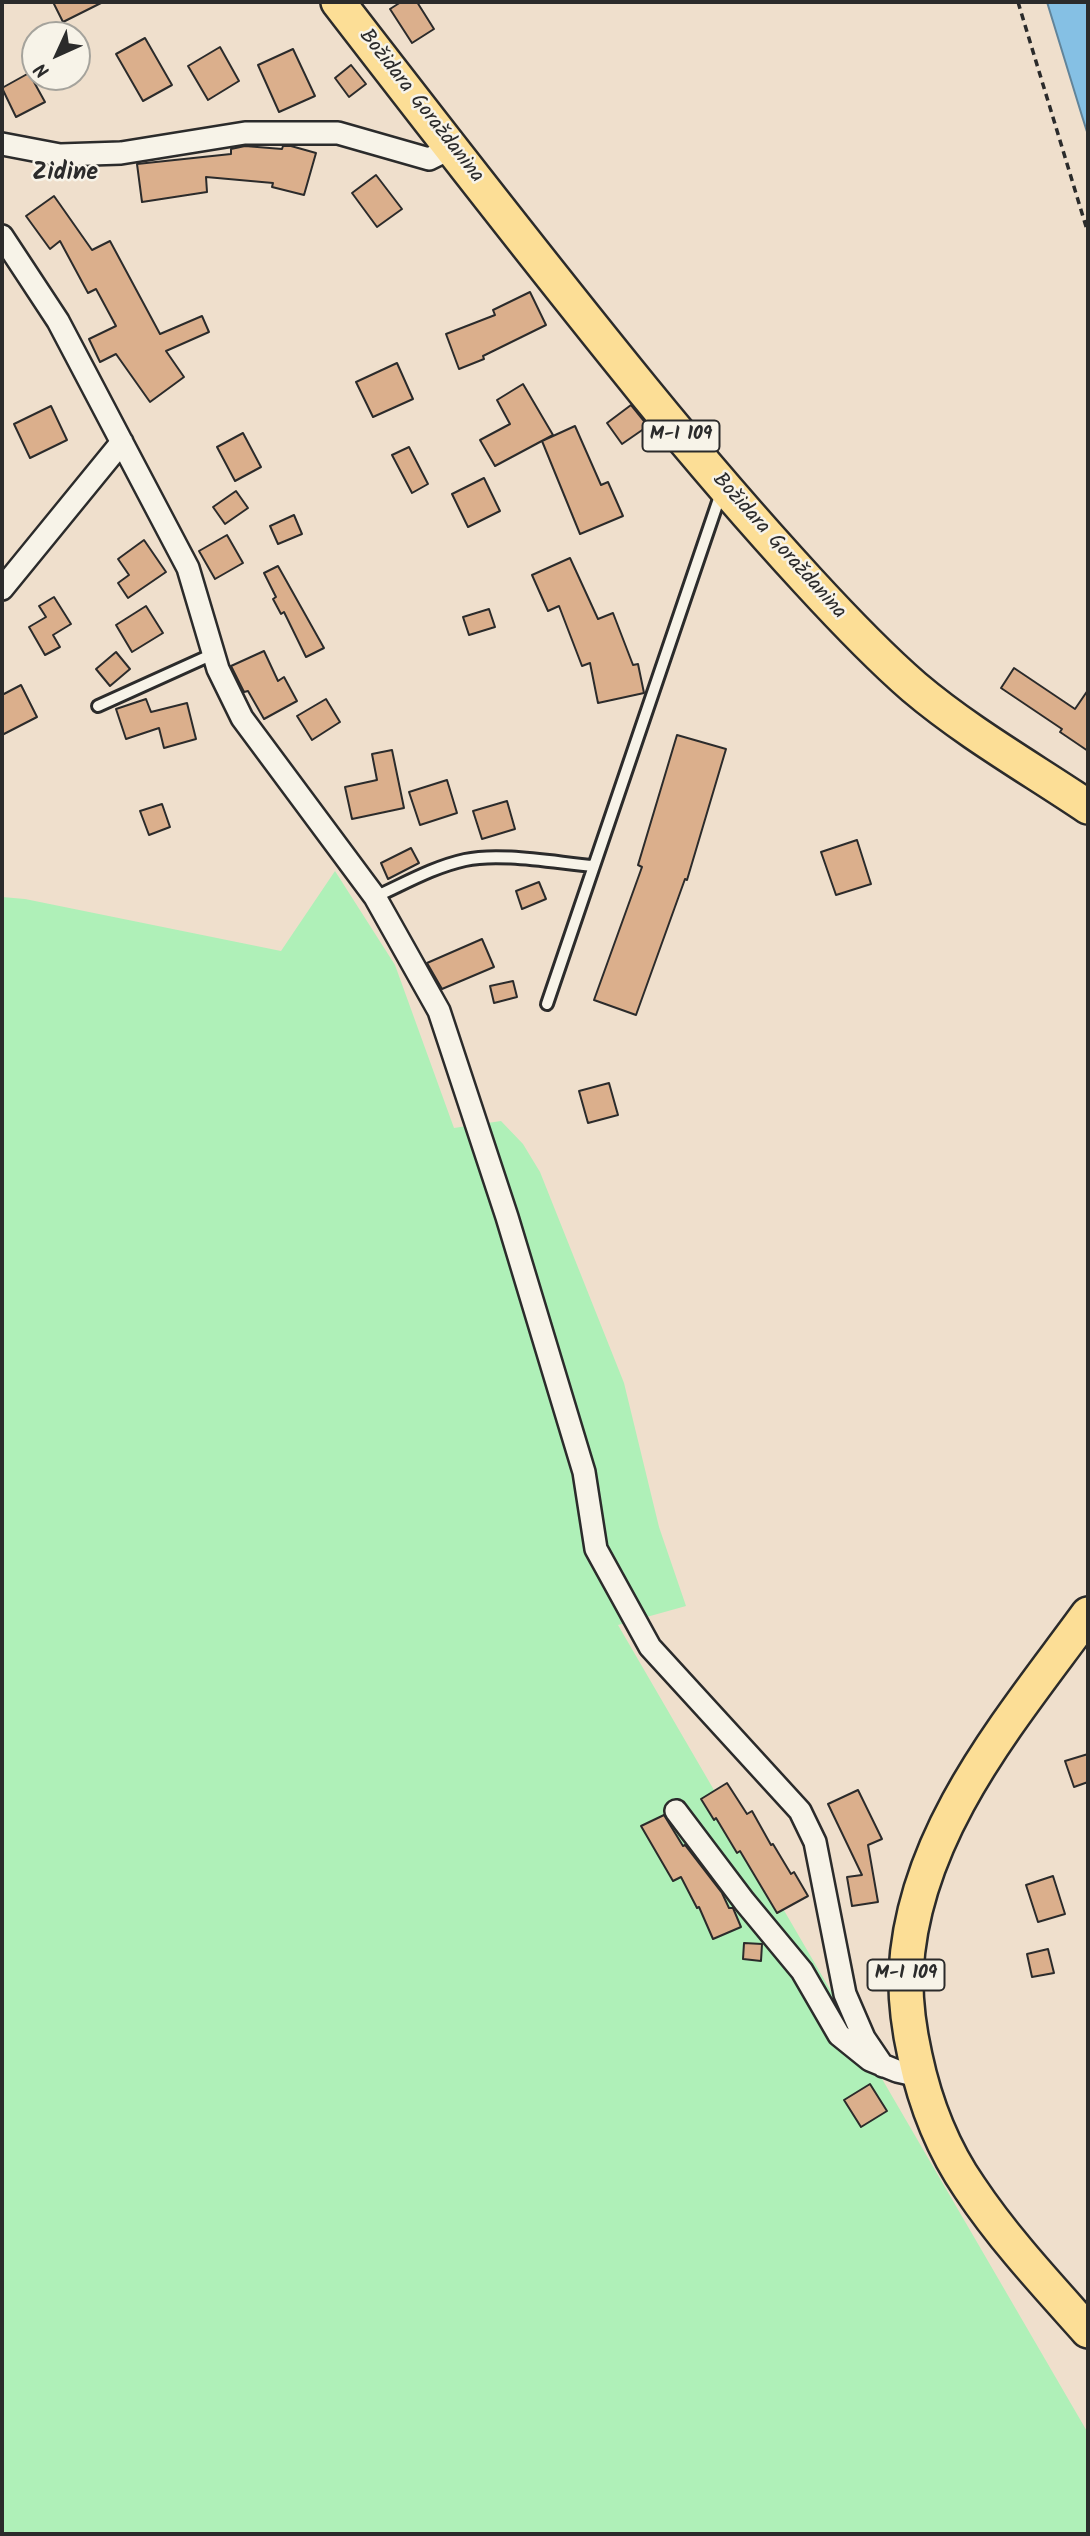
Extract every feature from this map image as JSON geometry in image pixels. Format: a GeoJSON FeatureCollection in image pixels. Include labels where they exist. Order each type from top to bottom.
{"type":"FeatureCollection","features":[{"type":"Feature","properties":{"kind":"main road","name":"Božidara Goraždanina"},"geometry":{"type":"LineString","coordinates":[[338,2],[723,488],[875,652],[916,689],[957,719],[1088,806]]}},
{"type":"Feature","properties":{"kind":"main road","name":"M-I 109"},"geometry":{"type":"LineString","coordinates":[[1088,1614],[986,1756],[962,1796],[918,1896],[909,1939],[906,1973],[909,2028],[919,2076],[942,2137],[968,2186],[1012,2245],[1088,2331]]}},
{"type":"Feature","properties":{"kind":"street"},"geometry":{"type":"LineString","coordinates":[[2,144],[60,155],[121,153],[245,134],[338,134],[429,159],[451,148]]}},
{"type":"Feature","properties":{"kind":"street"},"geometry":{"type":"LineString","coordinates":[[2,236],[58,321],[188,568],[218,669],[242,718],[374,897],[439,1011],[510,1229],[584,1472],[596,1549],[650,1647],[800,1811],[808,1824],[815,1842],[845,1994],[864,2038],[883,2066]]}},
{"type":"Feature","properties":{"kind":"street"},"geometry":{"type":"LineString","coordinates":[[2,589],[122,442]]}},
{"type":"Feature","properties":{"kind":"street"},"geometry":{"type":"LineString","coordinates":[[676,1811],[802,1972],[839,2035],[852,2048],[883,2066],[919,2076]]}},
{"type":"Feature","properties":{"kind":"lane"},"geometry":{"type":"LineString","coordinates":[[547,1004],[723,488]]}},
{"type":"Feature","properties":{"kind":"lane"},"geometry":{"type":"LineString","coordinates":[[98,706],[213,654]]}},
{"type":"Feature","properties":{"kind":"lane"},"geometry":{"type":"LineString","coordinates":[[374,897],[441,866],[467,859],[494,858],[594,866]]}},
{"type":"Feature","properties":{"kind":"path"},"geometry":{"type":"LineString","coordinates":[[1018,2],[1088,233]]}},
{"type":"Feature","properties":{"kind":"green space"},"geometry":{"type":"Polygon","coordinates":[[[335,871],[395,965],[454,1128],[501,1121],[523,1144],[540,1172],[624,1383],[659,1527],[686,1606],[618,1625],[1088,2433],[1088,2534],[2,2534],[2,897],[25,899],[281,951],[335,871]]]}},
{"type":"Feature","properties":{"kind":"water"},"geometry":{"type":"Polygon","coordinates":[[[1047,2],[1088,2],[1088,135],[1082,116],[1047,2]]]}},
{"type":"Feature","properties":{"kind":"building"},"geometry":{"type":"Polygon","coordinates":[[[53,2],[103,2],[65,21],[62,21],[53,2]]]}},
{"type":"Feature","properties":{"kind":"building"},"geometry":{"type":"Polygon","coordinates":[[[401,2],[417,2],[434,29],[412,43],[390,9],[401,2]]]}},
{"type":"Feature","properties":{"kind":"building"},"geometry":{"type":"Polygon","coordinates":[[[145,38],[172,85],[143,101],[116,54],[145,38]]]}},
{"type":"Feature","properties":{"kind":"building"},"geometry":{"type":"Polygon","coordinates":[[[220,47],[239,81],[208,100],[188,66],[220,47]]]}},
{"type":"Feature","properties":{"kind":"building"},"geometry":{"type":"Polygon","coordinates":[[[293,49],[315,96],[279,112],[258,65],[293,49]]]}},
{"type":"Feature","properties":{"kind":"building"},"geometry":{"type":"Polygon","coordinates":[[[351,65],[366,84],[349,97],[335,78],[351,65]]]}},
{"type":"Feature","properties":{"kind":"building"},"geometry":{"type":"Polygon","coordinates":[[[21,77],[21,91],[39,91],[45,102],[16,117],[2,88],[21,77]]]}},
{"type":"Feature","properties":{"kind":"building"},"geometry":{"type":"Polygon","coordinates":[[[245,146],[282,149],[283,146],[291,146],[316,153],[304,195],[272,187],[273,183],[206,177],[207,192],[142,202],[137,164],[231,154],[231,149],[245,146]]]}},
{"type":"Feature","properties":{"kind":"building"},"geometry":{"type":"Polygon","coordinates":[[[376,175],[402,209],[377,227],[352,193],[376,175]]]}},
{"type":"Feature","properties":{"kind":"building"},"geometry":{"type":"Polygon","coordinates":[[[54,196],[92,250],[110,241],[160,334],[202,316],[209,332],[166,351],[184,377],[150,402],[116,354],[100,362],[89,339],[116,326],[96,289],[88,293],[60,241],[50,249],[26,216],[54,196]]]}},
{"type":"Feature","properties":{"kind":"building"},"geometry":{"type":"Polygon","coordinates":[[[530,292],[546,325],[483,356],[484,359],[459,369],[446,334],[495,315],[493,310],[530,292]]]}},
{"type":"Feature","properties":{"kind":"building"},"geometry":{"type":"Polygon","coordinates":[[[397,363],[413,399],[373,417],[356,382],[397,363]]]}},
{"type":"Feature","properties":{"kind":"building"},"geometry":{"type":"Polygon","coordinates":[[[523,384],[553,435],[495,466],[480,440],[510,424],[497,400],[523,384]]]}},
{"type":"Feature","properties":{"kind":"building"},"geometry":{"type":"Polygon","coordinates":[[[631,405],[648,426],[622,444],[607,423],[631,405]]]}},
{"type":"Feature","properties":{"kind":"building"},"geometry":{"type":"Polygon","coordinates":[[[51,406],[67,440],[30,458],[14,424],[51,406]]]}},
{"type":"Feature","properties":{"kind":"building"},"geometry":{"type":"Polygon","coordinates":[[[575,426],[601,485],[608,482],[623,516],[580,534],[542,441],[575,426]]]}},
{"type":"Feature","properties":{"kind":"building"},"geometry":{"type":"Polygon","coordinates":[[[243,433],[261,467],[235,481],[217,447],[243,433]]]}},
{"type":"Feature","properties":{"kind":"building"},"geometry":{"type":"Polygon","coordinates":[[[409,447],[428,484],[412,493],[392,455],[409,447]]]}},
{"type":"Feature","properties":{"kind":"building"},"geometry":{"type":"Polygon","coordinates":[[[484,478],[500,511],[468,527],[452,494],[484,478]]]}},
{"type":"Feature","properties":{"kind":"building"},"geometry":{"type":"Polygon","coordinates":[[[236,491],[248,508],[225,524],[213,507],[236,491]]]}},
{"type":"Feature","properties":{"kind":"building"},"geometry":{"type":"Polygon","coordinates":[[[294,515],[302,534],[278,544],[270,526],[294,515]]]}},
{"type":"Feature","properties":{"kind":"building"},"geometry":{"type":"Polygon","coordinates":[[[227,535],[243,563],[215,579],[199,551],[227,535]]]}},
{"type":"Feature","properties":{"kind":"building"},"geometry":{"type":"Polygon","coordinates":[[[144,540],[166,572],[128,598],[118,583],[129,575],[118,559],[144,540]]]}},
{"type":"Feature","properties":{"kind":"building"},"geometry":{"type":"Polygon","coordinates":[[[570,558],[598,619],[613,613],[633,665],[638,664],[644,693],[598,703],[590,663],[582,666],[559,606],[548,611],[532,575],[570,558]]]}},
{"type":"Feature","properties":{"kind":"building"},"geometry":{"type":"Polygon","coordinates":[[[278,566],[324,648],[306,657],[284,612],[281,614],[273,599],[276,597],[264,573],[278,566]]]}},
{"type":"Feature","properties":{"kind":"building"},"geometry":{"type":"Polygon","coordinates":[[[54,597],[71,624],[53,635],[60,647],[45,655],[29,627],[46,617],[39,606],[54,597]]]}},
{"type":"Feature","properties":{"kind":"building"},"geometry":{"type":"Polygon","coordinates":[[[146,606],[163,633],[132,652],[116,625],[146,606]]]}},
{"type":"Feature","properties":{"kind":"building"},"geometry":{"type":"Polygon","coordinates":[[[489,609],[495,627],[469,635],[463,617],[489,609]]]}},
{"type":"Feature","properties":{"kind":"building"},"geometry":{"type":"Polygon","coordinates":[[[264,651],[278,681],[284,677],[297,701],[264,719],[248,691],[244,692],[231,666],[264,651]]]}},
{"type":"Feature","properties":{"kind":"building"},"geometry":{"type":"Polygon","coordinates":[[[116,652],[130,669],[110,686],[96,669],[116,652]]]}},
{"type":"Feature","properties":{"kind":"building"},"geometry":{"type":"Polygon","coordinates":[[[1014,668],[1075,709],[1088,690],[1088,751],[1060,732],[1062,729],[1001,688],[1014,668]]]}},
{"type":"Feature","properties":{"kind":"building"},"geometry":{"type":"Polygon","coordinates":[[[21,685],[37,717],[2,735],[2,695],[21,685]]]}},
{"type":"Feature","properties":{"kind":"building"},"geometry":{"type":"Polygon","coordinates":[[[146,699],[151,712],[187,703],[196,739],[164,748],[159,728],[126,739],[116,709],[146,699]]]}},
{"type":"Feature","properties":{"kind":"building"},"geometry":{"type":"Polygon","coordinates":[[[326,699],[340,722],[312,740],[297,716],[326,699]]]}},
{"type":"Feature","properties":{"kind":"building"},"geometry":{"type":"Polygon","coordinates":[[[677,735],[726,749],[687,880],[685,879],[636,1015],[594,1000],[642,867],[638,865],[677,735]]]}},
{"type":"Feature","properties":{"kind":"building"},"geometry":{"type":"Polygon","coordinates":[[[392,750],[404,808],[352,819],[345,787],[377,780],[372,754],[392,750]]]}},
{"type":"Feature","properties":{"kind":"building"},"geometry":{"type":"Polygon","coordinates":[[[447,780],[457,813],[420,825],[409,792],[447,780]]]}},
{"type":"Feature","properties":{"kind":"building"},"geometry":{"type":"Polygon","coordinates":[[[507,801],[515,829],[482,839],[473,811],[507,801]]]}},
{"type":"Feature","properties":{"kind":"building"},"geometry":{"type":"Polygon","coordinates":[[[162,804],[170,827],[149,835],[140,811],[162,804]]]}},
{"type":"Feature","properties":{"kind":"building"},"geometry":{"type":"Polygon","coordinates":[[[857,840],[871,884],[836,895],[821,852],[857,840]]]}},
{"type":"Feature","properties":{"kind":"building"},"geometry":{"type":"Polygon","coordinates":[[[411,848],[419,863],[388,879],[381,863],[411,848]]]}},
{"type":"Feature","properties":{"kind":"building"},"geometry":{"type":"Polygon","coordinates":[[[539,882],[546,899],[522,909],[516,891],[539,882]]]}},
{"type":"Feature","properties":{"kind":"building"},"geometry":{"type":"Polygon","coordinates":[[[482,939],[494,967],[442,989],[427,963],[482,939]]]}},
{"type":"Feature","properties":{"kind":"building"},"geometry":{"type":"Polygon","coordinates":[[[513,981],[517,997],[494,1003],[490,986],[513,981]]]}},
{"type":"Feature","properties":{"kind":"building"},"geometry":{"type":"Polygon","coordinates":[[[609,1083],[618,1115],[588,1123],[579,1091],[609,1083]]]}},
{"type":"Feature","properties":{"kind":"building"},"geometry":{"type":"Polygon","coordinates":[[[1088,1754],[1088,1782],[1074,1787],[1065,1761],[1088,1754]]]}},
{"type":"Feature","properties":{"kind":"building"},"geometry":{"type":"Polygon","coordinates":[[[727,1783],[747,1814],[752,1811],[771,1845],[773,1844],[791,1874],[794,1872],[808,1896],[777,1913],[740,1851],[737,1853],[701,1799],[727,1783]]]}},
{"type":"Feature","properties":{"kind":"building"},"geometry":{"type":"Polygon","coordinates":[[[858,1790],[882,1839],[868,1845],[878,1902],[852,1906],[847,1877],[862,1875],[828,1804],[858,1790]]]}},
{"type":"Feature","properties":{"kind":"building"},"geometry":{"type":"Polygon","coordinates":[[[664,1815],[683,1846],[685,1845],[722,1893],[729,1908],[733,1908],[741,1927],[713,1939],[699,1907],[697,1908],[681,1877],[673,1881],[641,1826],[664,1815]]]}},
{"type":"Feature","properties":{"kind":"building"},"geometry":{"type":"Polygon","coordinates":[[[1053,1876],[1065,1914],[1038,1922],[1026,1885],[1053,1876]]]}},
{"type":"Feature","properties":{"kind":"building"},"geometry":{"type":"Polygon","coordinates":[[[744,1943],[762,1944],[761,1961],[743,1959],[744,1943]]]}},
{"type":"Feature","properties":{"kind":"building"},"geometry":{"type":"Polygon","coordinates":[[[1048,1949],[1054,1973],[1032,1977],[1027,1954],[1048,1949]]]}},
{"type":"Feature","properties":{"kind":"building"},"geometry":{"type":"Polygon","coordinates":[[[870,2084],[887,2111],[861,2127],[844,2100],[870,2084]]]}},
{"type":"Feature","properties":{"kind":"district","name":"Zidine"},"geometry":{"type":"Point","coordinates":[65,175]}}]}
